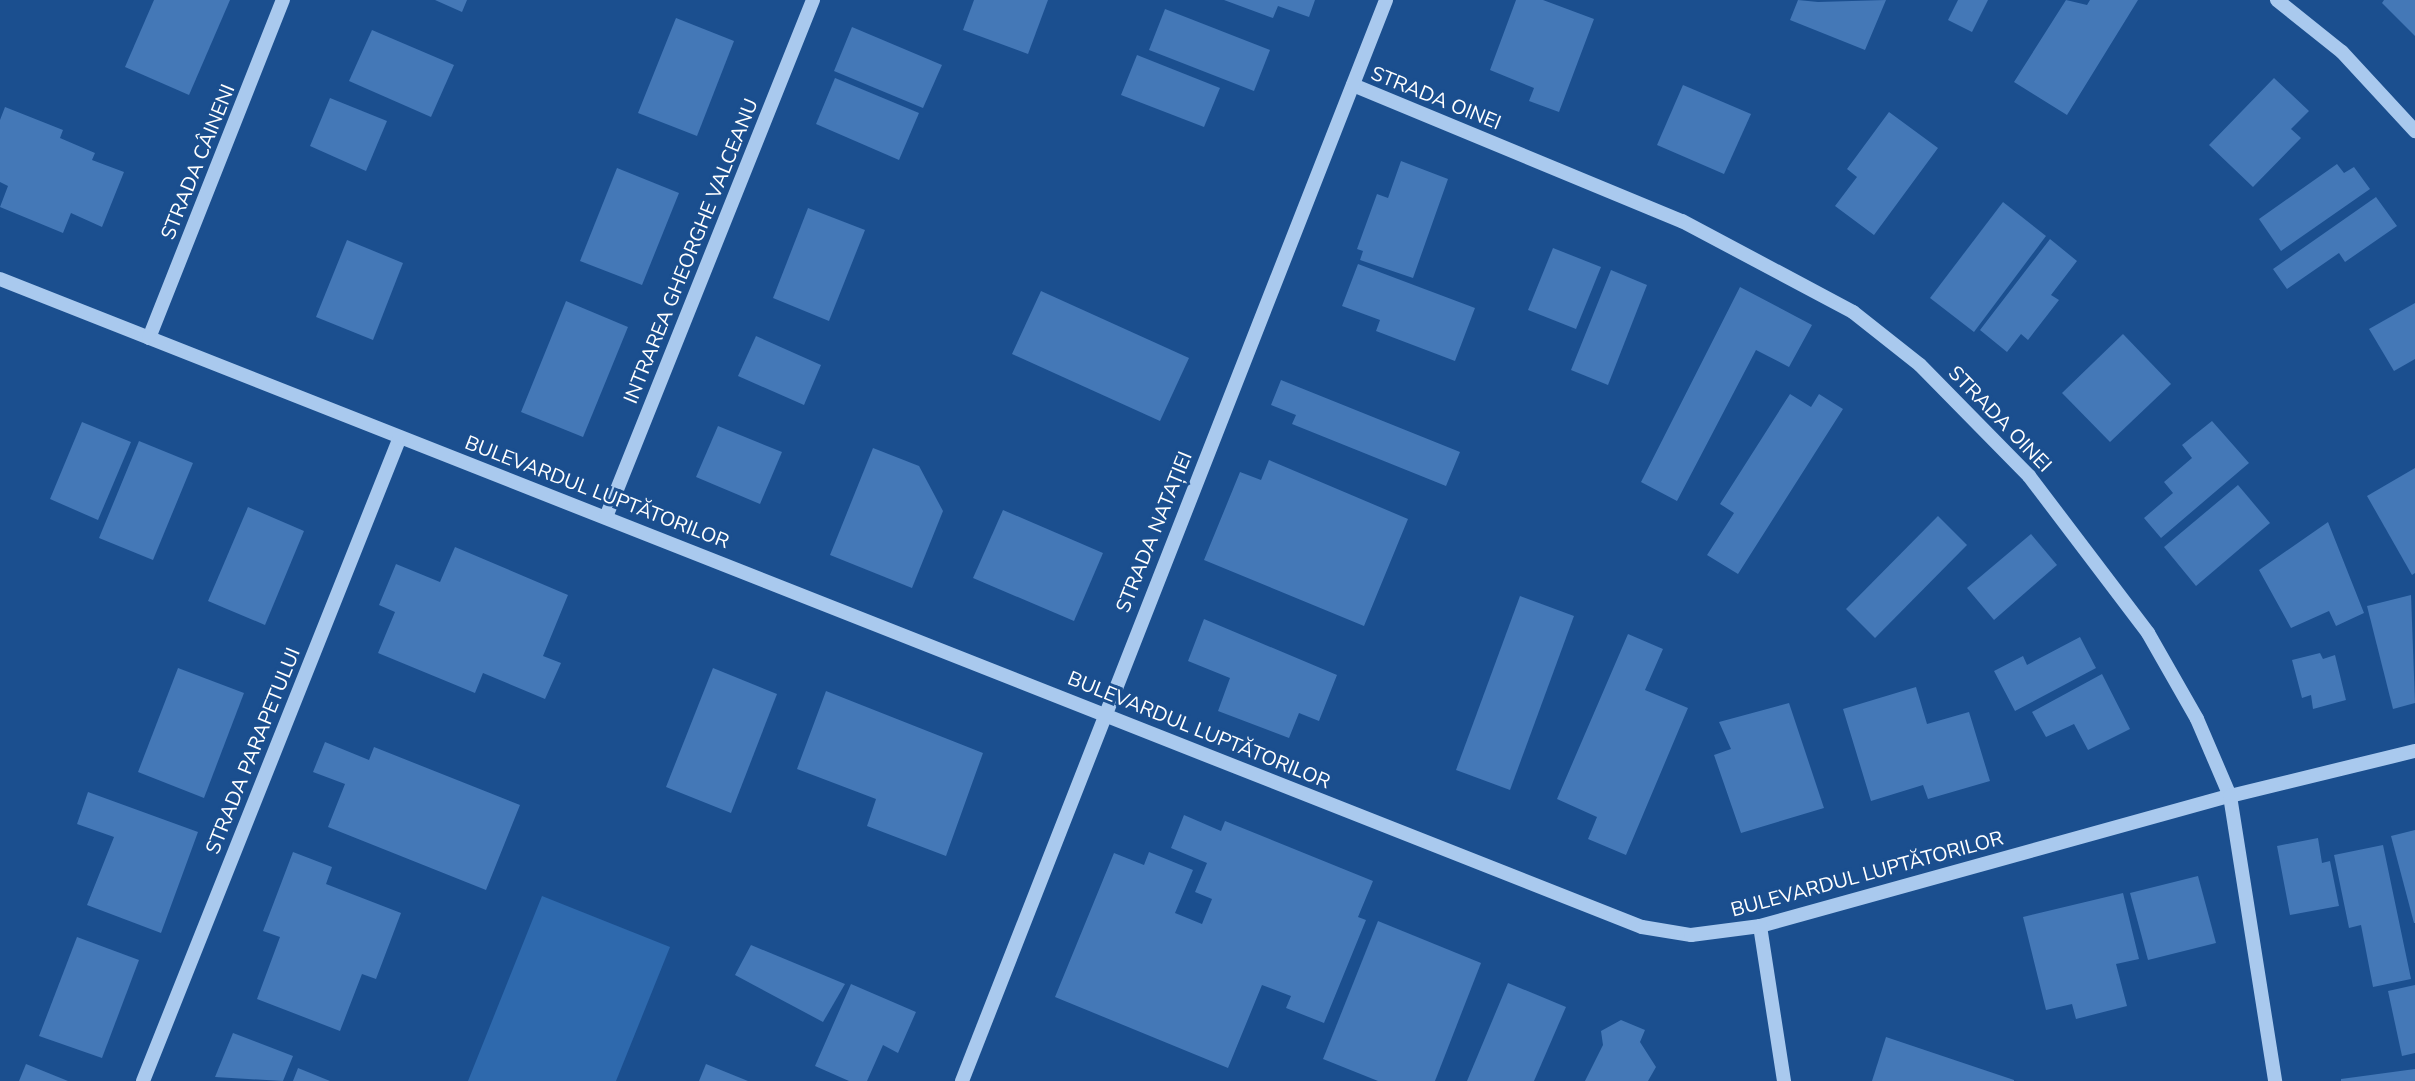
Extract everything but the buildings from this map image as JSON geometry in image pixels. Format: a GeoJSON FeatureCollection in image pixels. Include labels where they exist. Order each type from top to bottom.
{"type":"FeatureCollection","features":[{"type":"Feature","properties":{"kind":"street","name":"STRADA CÂINENI"},"geometry":{"type":"LineString","coordinates":[[149,338],[283,0]]}},
{"type":"Feature","properties":{"kind":"street","name":"INTRAREA GHEORGHE VALCEANU"},"geometry":{"type":"LineString","coordinates":[[606,517],[813,0]]}},
{"type":"Feature","properties":{"kind":"street","name":"STRADA NATAȚIEI"},"geometry":{"type":"LineString","coordinates":[[962,1081],[1103,714],[1386,0]]}},
{"type":"Feature","properties":{"kind":"street"},"geometry":{"type":"LineString","coordinates":[[2277,0],[2342,52],[2415,131]]}},
{"type":"Feature","properties":{"kind":"street","name":"STRADA OINEI"},"geometry":{"type":"LineString","coordinates":[[1353,85],[1682,221],[1853,312],[1920,365],[2029,476],[2081,539],[2148,633],[2197,719],[2230,796],[2275,1081]]}},
{"type":"Feature","properties":{"kind":"street","name":"BULEVARDUL LUPTĂTORILOR"},"geometry":{"type":"LineString","coordinates":[[0,279],[1642,927],[1691,935],[1760,926],[2230,796],[2415,751]]}},
{"type":"Feature","properties":{"kind":"street","name":"STRADA PARAPETULUI"},"geometry":{"type":"LineString","coordinates":[[143,1081],[400,437]]}},
{"type":"Feature","properties":{"kind":"street"},"geometry":{"type":"LineString","coordinates":[[1760,926],[1784,1081]]}},
{"type":"Feature","properties":{"kind":"shaded area"},"geometry":{"type":"Polygon","coordinates":[[[542,896],[670,947],[616,1081],[468,1081],[542,896]]]}}]}
